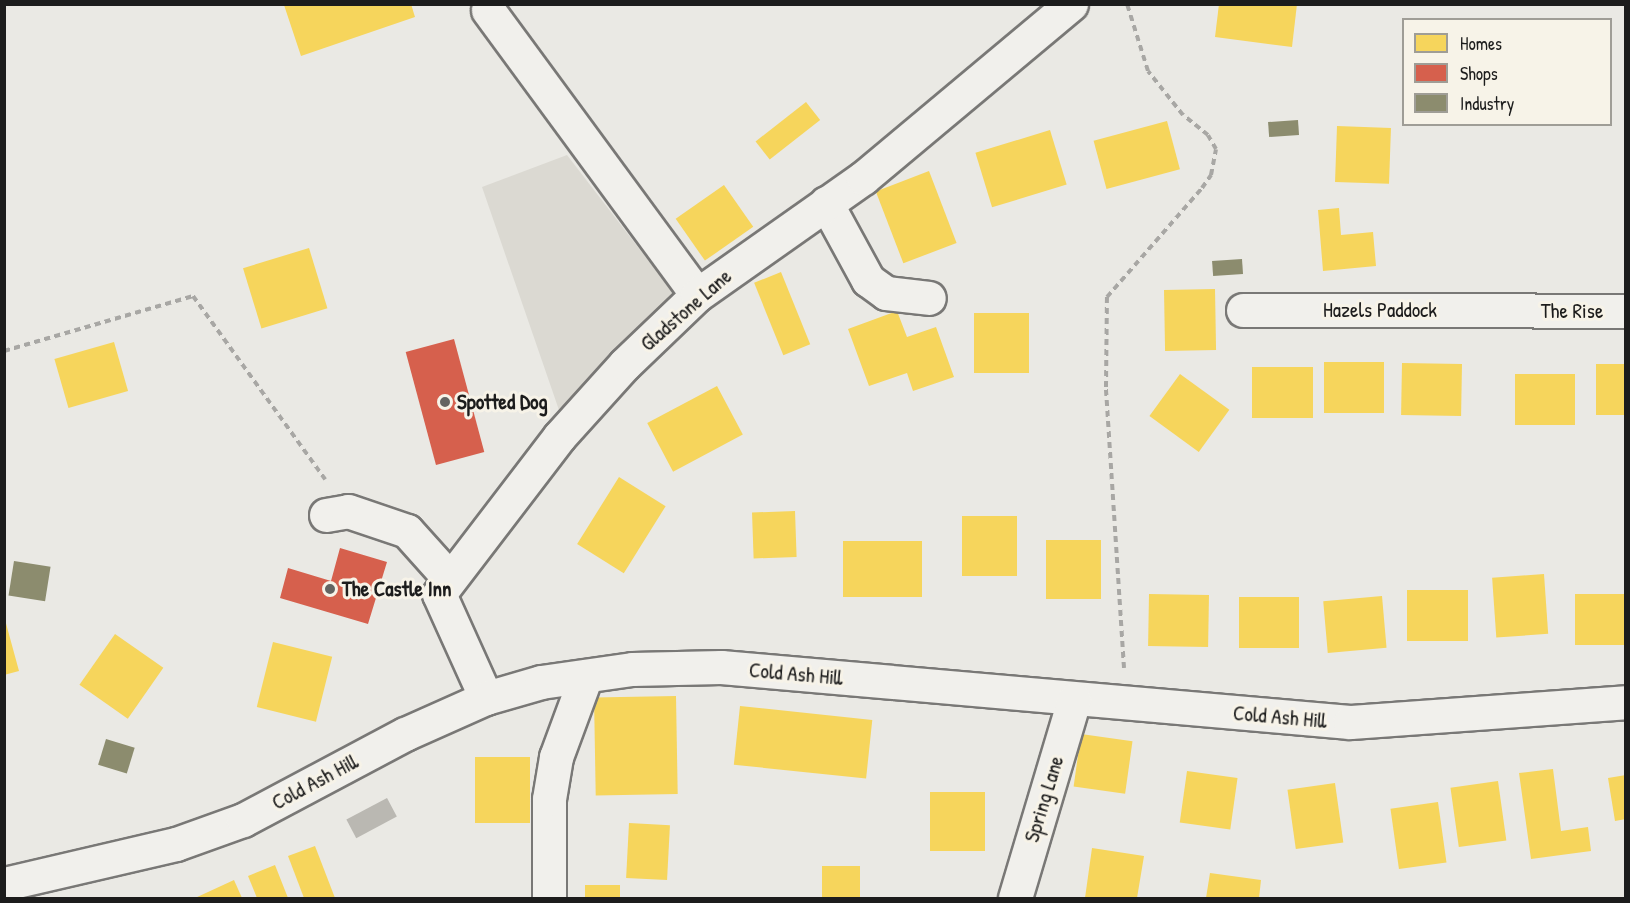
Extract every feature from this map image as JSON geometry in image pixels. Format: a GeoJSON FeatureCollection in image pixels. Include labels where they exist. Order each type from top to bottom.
{"type":"FeatureCollection","features":[{"type":"Feature","properties":{"kind":"street","name":"Gladstone Lane"},"geometry":{"type":"LineString","coordinates":[[486,698],[439,594],[559,437],[626,364],[697,295],[863,178],[1071,4]]}},
{"type":"Feature","properties":{"kind":"street"},"geometry":{"type":"LineString","coordinates":[[488,10],[697,295]]}},
{"type":"Feature","properties":{"kind":"street"},"geometry":{"type":"LineString","coordinates":[[826,203],[868,280],[886,293],[929,298]]}},
{"type":"Feature","properties":{"kind":"street","name":"Hazels Paddock"},"geometry":{"type":"LineString","coordinates":[[1243,310],[1518,311]]}},
{"type":"Feature","properties":{"kind":"street","name":"The Rise"},"geometry":{"type":"LineString","coordinates":[[1518,311],[1626,311]]}},
{"type":"Feature","properties":{"kind":"street"},"geometry":{"type":"LineString","coordinates":[[337,513],[406,531],[450,579]]}},
{"type":"Feature","properties":{"kind":"street","name":"Cold Ash Hill"},"geometry":{"type":"LineString","coordinates":[[4,884],[176,844],[243,820],[405,734],[486,698],[542,682],[632,669],[721,668],[1126,705],[1350,722],[1626,702]]}},
{"type":"Feature","properties":{"kind":"street"},"geometry":{"type":"LineString","coordinates":[[549,898],[549,799],[556,757],[586,676]]}},
{"type":"Feature","properties":{"kind":"street","name":"Spring Lane"},"geometry":{"type":"LineString","coordinates":[[1015,898],[1074,700]]}},
{"type":"Feature","properties":{"kind":"path"},"geometry":{"type":"LineString","coordinates":[[1126,705],[1106,387],[1107,297],[1211,176],[1216,149],[1208,135],[1183,115],[1148,71],[1127,4]]}},
{"type":"Feature","properties":{"kind":"path"},"geometry":{"type":"LineString","coordinates":[[4,351],[193,296],[337,513]]}},
{"type":"Feature","properties":{"kind":"shaded area"},"geometry":{"type":"Polygon","coordinates":[[[567,155],[678,299],[560,413],[482,187],[567,155]]]}},
{"type":"Feature","properties":{"kind":"shaded area"},"geometry":{"type":"Polygon","coordinates":[[[387,798],[397,817],[356,838],[346,820],[387,798]]]}},
{"type":"Feature","properties":{"kind":"building: Homes"},"geometry":{"type":"Polygon","coordinates":[[[411,4],[415,17],[301,56],[284,5],[411,4]]]}},
{"type":"Feature","properties":{"kind":"building: Homes"},"geometry":{"type":"Polygon","coordinates":[[[1219,4],[1297,4],[1292,47],[1215,37],[1219,4]]]}},
{"type":"Feature","properties":{"kind":"building: Homes"},"geometry":{"type":"Polygon","coordinates":[[[806,102],[820,120],[770,160],[756,141],[806,102]]]}},
{"type":"Feature","properties":{"kind":"building: Homes"},"geometry":{"type":"Polygon","coordinates":[[[1167,121],[1180,169],[1107,189],[1094,141],[1167,121]]]}},
{"type":"Feature","properties":{"kind":"building: Homes"},"geometry":{"type":"Polygon","coordinates":[[[1337,126],[1391,128],[1389,184],[1335,182],[1337,126]]]}},
{"type":"Feature","properties":{"kind":"building: Homes"},"geometry":{"type":"Polygon","coordinates":[[[1050,130],[1067,185],[992,207],[975,153],[1050,130]]]}},
{"type":"Feature","properties":{"kind":"building: Homes"},"geometry":{"type":"Polygon","coordinates":[[[929,171],[957,243],[903,263],[876,191],[929,171]]]}},
{"type":"Feature","properties":{"kind":"building: Homes"},"geometry":{"type":"Polygon","coordinates":[[[724,185],[753,227],[705,261],[676,219],[724,185]]]}},
{"type":"Feature","properties":{"kind":"building: Homes"},"geometry":{"type":"Polygon","coordinates":[[[1339,208],[1341,235],[1373,232],[1376,266],[1323,271],[1318,210],[1339,208]]]}},
{"type":"Feature","properties":{"kind":"building: Homes"},"geometry":{"type":"Polygon","coordinates":[[[309,248],[327,308],[261,328],[243,268],[309,248]]]}},
{"type":"Feature","properties":{"kind":"building: Homes"},"geometry":{"type":"Polygon","coordinates":[[[781,272],[810,344],[783,355],[754,283],[781,272]]]}},
{"type":"Feature","properties":{"kind":"building: Homes"},"geometry":{"type":"Polygon","coordinates":[[[1215,289],[1216,350],[1165,351],[1164,290],[1215,289]]]}},
{"type":"Feature","properties":{"kind":"building: Homes"},"geometry":{"type":"Polygon","coordinates":[[[897,311],[907,337],[936,327],[954,377],[913,391],[907,373],[869,386],[848,329],[897,311]]]}},
{"type":"Feature","properties":{"kind":"building: Homes"},"geometry":{"type":"Polygon","coordinates":[[[974,313],[1029,313],[1029,373],[974,373],[974,313]]]}},
{"type":"Feature","properties":{"kind":"building: Homes"},"geometry":{"type":"Polygon","coordinates":[[[114,342],[128,391],[68,408],[54,359],[114,342]]]}},
{"type":"Feature","properties":{"kind":"building: Homes"},"geometry":{"type":"Polygon","coordinates":[[[1324,362],[1384,362],[1384,413],[1324,413],[1324,362]]]}},
{"type":"Feature","properties":{"kind":"building: Homes"},"geometry":{"type":"Polygon","coordinates":[[[1402,363],[1462,364],[1461,416],[1401,415],[1402,363]]]}},
{"type":"Feature","properties":{"kind":"building: Homes"},"geometry":{"type":"Polygon","coordinates":[[[1596,364],[1626,364],[1626,415],[1596,415],[1596,364]]]}},
{"type":"Feature","properties":{"kind":"building: Homes"},"geometry":{"type":"Polygon","coordinates":[[[1252,367],[1313,367],[1313,418],[1252,418],[1252,367]]]}},
{"type":"Feature","properties":{"kind":"building: Homes"},"geometry":{"type":"Polygon","coordinates":[[[1180,374],[1229,410],[1199,452],[1149,416],[1180,374]]]}},
{"type":"Feature","properties":{"kind":"building: Homes"},"geometry":{"type":"Polygon","coordinates":[[[1515,374],[1575,374],[1575,425],[1515,425],[1515,374]]]}},
{"type":"Feature","properties":{"kind":"building: Homes"},"geometry":{"type":"Polygon","coordinates":[[[717,386],[743,435],[673,472],[647,423],[717,386]]]}},
{"type":"Feature","properties":{"kind":"building: Homes"},"geometry":{"type":"Polygon","coordinates":[[[619,477],[666,506],[624,573],[577,544],[619,477]]]}},
{"type":"Feature","properties":{"kind":"building: Homes"},"geometry":{"type":"Polygon","coordinates":[[[795,511],[797,557],[754,558],[752,513],[795,511]]]}},
{"type":"Feature","properties":{"kind":"building: Homes"},"geometry":{"type":"Polygon","coordinates":[[[962,516],[1017,516],[1017,576],[962,576],[962,516]]]}},
{"type":"Feature","properties":{"kind":"building: Homes"},"geometry":{"type":"Polygon","coordinates":[[[1046,540],[1101,540],[1101,599],[1046,599],[1046,540]]]}},
{"type":"Feature","properties":{"kind":"building: Homes"},"geometry":{"type":"Polygon","coordinates":[[[843,541],[922,541],[922,597],[843,597],[843,541]]]}},
{"type":"Feature","properties":{"kind":"building: Homes"},"geometry":{"type":"Polygon","coordinates":[[[1544,574],[1548,634],[1496,637],[1492,578],[1544,574]]]}},
{"type":"Feature","properties":{"kind":"building: Homes"},"geometry":{"type":"Polygon","coordinates":[[[1407,590],[1468,590],[1468,641],[1407,641],[1407,590]]]}},
{"type":"Feature","properties":{"kind":"building: Homes"},"geometry":{"type":"Polygon","coordinates":[[[1149,594],[1209,595],[1208,647],[1148,646],[1149,594]]]}},
{"type":"Feature","properties":{"kind":"building: Homes"},"geometry":{"type":"Polygon","coordinates":[[[1575,594],[1626,594],[1626,645],[1575,645],[1575,594]]]}},
{"type":"Feature","properties":{"kind":"building: Homes"},"geometry":{"type":"Polygon","coordinates":[[[1382,596],[1387,648],[1328,653],[1323,601],[1382,596]]]}},
{"type":"Feature","properties":{"kind":"building: Homes"},"geometry":{"type":"Polygon","coordinates":[[[1239,597],[1299,597],[1299,648],[1239,648],[1239,597]]]}},
{"type":"Feature","properties":{"kind":"building: Homes"},"geometry":{"type":"Polygon","coordinates":[[[4,616],[19,671],[4,675],[4,616]]]}},
{"type":"Feature","properties":{"kind":"building: Homes"},"geometry":{"type":"Polygon","coordinates":[[[115,634],[163,668],[128,719],[79,685],[115,634]]]}},
{"type":"Feature","properties":{"kind":"building: Homes"},"geometry":{"type":"Polygon","coordinates":[[[273,642],[332,657],[316,722],[257,707],[273,642]]]}},
{"type":"Feature","properties":{"kind":"building: Homes"},"geometry":{"type":"Polygon","coordinates":[[[676,696],[678,794],[596,795],[594,697],[676,696]]]}},
{"type":"Feature","properties":{"kind":"building: Homes"},"geometry":{"type":"Polygon","coordinates":[[[740,706],[872,720],[866,779],[734,765],[740,706]]]}},
{"type":"Feature","properties":{"kind":"building: Homes"},"geometry":{"type":"Polygon","coordinates":[[[1081,734],[1132,741],[1125,794],[1074,786],[1081,734]]]}},
{"type":"Feature","properties":{"kind":"building: Homes"},"geometry":{"type":"Polygon","coordinates":[[[475,757],[530,757],[530,823],[475,823],[475,757]]]}},
{"type":"Feature","properties":{"kind":"building: Homes"},"geometry":{"type":"Polygon","coordinates":[[[1553,769],[1561,831],[1588,827],[1591,851],[1531,859],[1519,773],[1553,769]]]}},
{"type":"Feature","properties":{"kind":"building: Homes"},"geometry":{"type":"Polygon","coordinates":[[[1187,771],[1238,778],[1230,830],[1180,822],[1187,771]]]}},
{"type":"Feature","properties":{"kind":"building: Homes"},"geometry":{"type":"Polygon","coordinates":[[[1626,775],[1626,819],[1615,821],[1608,778],[1626,775]]]}},
{"type":"Feature","properties":{"kind":"building: Homes"},"geometry":{"type":"Polygon","coordinates":[[[1498,781],[1506,840],[1459,847],[1450,788],[1498,781]]]}},
{"type":"Feature","properties":{"kind":"building: Homes"},"geometry":{"type":"Polygon","coordinates":[[[1335,783],[1343,842],[1296,849],[1287,790],[1335,783]]]}},
{"type":"Feature","properties":{"kind":"building: Homes"},"geometry":{"type":"Polygon","coordinates":[[[930,792],[985,792],[985,851],[930,851],[930,792]]]}},
{"type":"Feature","properties":{"kind":"building: Homes"},"geometry":{"type":"Polygon","coordinates":[[[1438,802],[1446,862],[1399,869],[1390,809],[1438,802]]]}},
{"type":"Feature","properties":{"kind":"building: Homes"},"geometry":{"type":"Polygon","coordinates":[[[629,823],[670,825],[667,880],[626,878],[629,823]]]}},
{"type":"Feature","properties":{"kind":"building: Homes"},"geometry":{"type":"Polygon","coordinates":[[[315,846],[335,898],[304,898],[288,856],[315,846]]]}},
{"type":"Feature","properties":{"kind":"building: Homes"},"geometry":{"type":"Polygon","coordinates":[[[1092,848],[1144,856],[1137,898],[1085,898],[1092,848]]]}},
{"type":"Feature","properties":{"kind":"building: Homes"},"geometry":{"type":"Polygon","coordinates":[[[275,865],[288,898],[257,898],[248,876],[275,865]]]}},
{"type":"Feature","properties":{"kind":"building: Homes"},"geometry":{"type":"Polygon","coordinates":[[[822,866],[860,866],[860,898],[822,898],[822,866]]]}},
{"type":"Feature","properties":{"kind":"building: Homes"},"geometry":{"type":"Polygon","coordinates":[[[1210,873],[1261,880],[1259,898],[1206,898],[1210,873]]]}},
{"type":"Feature","properties":{"kind":"building: Homes"},"geometry":{"type":"Polygon","coordinates":[[[234,880],[242,898],[195,898],[234,880]]]}},
{"type":"Feature","properties":{"kind":"building: Homes"},"geometry":{"type":"Polygon","coordinates":[[[585,885],[620,885],[620,898],[585,898],[585,885]]]}},
{"type":"Feature","properties":{"kind":"building: Shops","name":"Spotted Dog"},"geometry":{"type":"Polygon","coordinates":[[[454,339],[484,452],[436,465],[406,352],[454,339]]]}},
{"type":"Feature","properties":{"kind":"building: Shops","name":"The Castle Inn"},"geometry":{"type":"Polygon","coordinates":[[[340,548],[387,562],[368,624],[280,598],[288,568],[331,581],[340,548]]]}},
{"type":"Feature","properties":{"kind":"building: Industry"},"geometry":{"type":"Polygon","coordinates":[[[1298,120],[1299,135],[1269,137],[1268,122],[1298,120]]]}},
{"type":"Feature","properties":{"kind":"building: Industry"},"geometry":{"type":"Polygon","coordinates":[[[1242,259],[1243,274],[1213,276],[1212,261],[1242,259]]]}},
{"type":"Feature","properties":{"kind":"building: Industry"},"geometry":{"type":"Polygon","coordinates":[[[14,561],[51,567],[45,601],[9,596],[14,561]]]}},
{"type":"Feature","properties":{"kind":"building: Industry"},"geometry":{"type":"Polygon","coordinates":[[[106,739],[135,748],[127,774],[98,765],[106,739]]]}},
{"type":"Feature","properties":{"kind":"place","name":"Spotted Dog"},"geometry":{"type":"Point","coordinates":[445,402]}},
{"type":"Feature","properties":{"kind":"place","name":"The Castle Inn"},"geometry":{"type":"Point","coordinates":[330,589]}}]}
